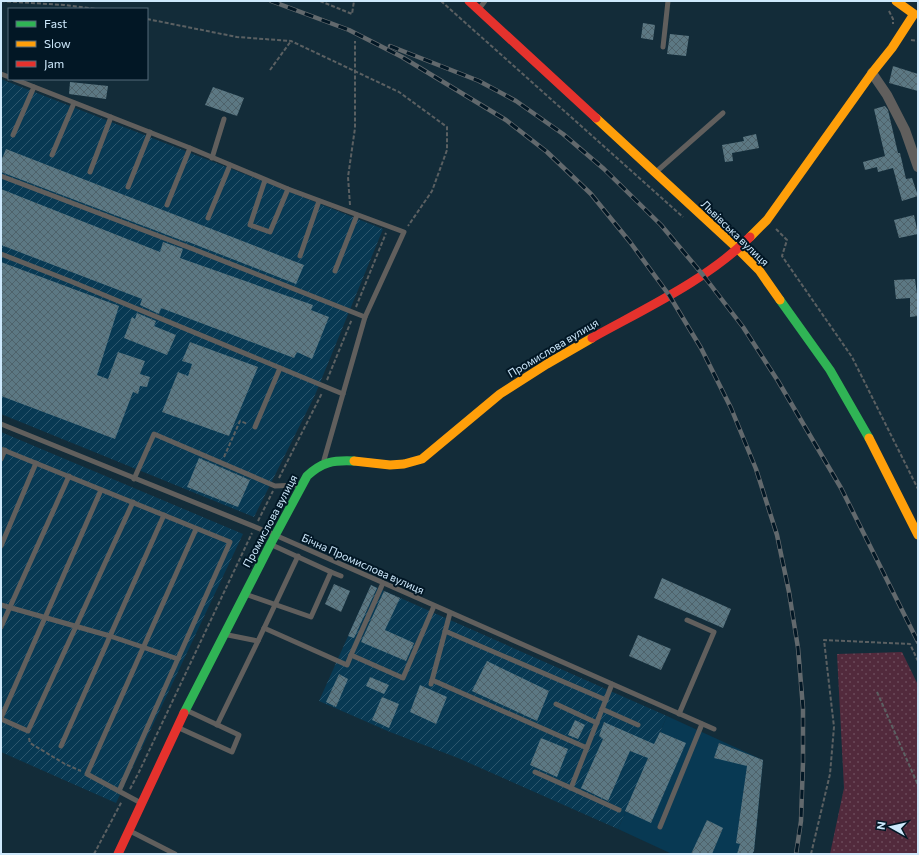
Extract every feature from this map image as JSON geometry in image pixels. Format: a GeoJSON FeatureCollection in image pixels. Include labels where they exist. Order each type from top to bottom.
{"type":"FeatureCollection","features":[{"type":"Feature","properties":{"kind":"main road","name":"Львівська вулиця"},"geometry":{"type":"LineString","coordinates":[[469,1],[759,270],[830,370],[871,441],[918,535]]}},
{"type":"Feature","properties":{"kind":"main road","name":"Промислова вулиця"},"geometry":{"type":"LineString","coordinates":[[118,854],[143,804],[186,710],[301,484],[314,468],[330,461],[342,460],[385,465],[406,464],[422,459],[500,394],[547,364],[703,275],[738,249],[767,220],[872,73],[892,48],[914,14],[896,1]]}},
{"type":"Feature","properties":{"kind":"street"},"geometry":{"type":"LineString","coordinates":[[872,73],[887,95],[905,130],[918,167]]}},
{"type":"Feature","properties":{"kind":"lane"},"geometry":{"type":"LineString","coordinates":[[479,10],[485,1]]}},
{"type":"Feature","properties":{"kind":"lane"},"geometry":{"type":"LineString","coordinates":[[663,47],[668,1]]}},
{"type":"Feature","properties":{"kind":"lane"},"geometry":{"type":"LineString","coordinates":[[16,80],[190,148],[265,180],[404,232],[365,317],[323,463]]}},
{"type":"Feature","properties":{"kind":"lane"},"geometry":{"type":"LineString","coordinates":[[13,136],[34,87]]}},
{"type":"Feature","properties":{"kind":"lane"},"geometry":{"type":"LineString","coordinates":[[52,155],[74,103]]}},
{"type":"Feature","properties":{"kind":"lane"},"geometry":{"type":"LineString","coordinates":[[655,173],[723,113]]}},
{"type":"Feature","properties":{"kind":"lane"},"geometry":{"type":"LineString","coordinates":[[90,172],[111,117]]}},
{"type":"Feature","properties":{"kind":"lane"},"geometry":{"type":"LineString","coordinates":[[212,158],[224,119]]}},
{"type":"Feature","properties":{"kind":"lane"},"geometry":{"type":"LineString","coordinates":[[128,187],[150,132]]}},
{"type":"Feature","properties":{"kind":"lane"},"geometry":{"type":"LineString","coordinates":[[166,205],[190,148]]}},
{"type":"Feature","properties":{"kind":"lane"},"geometry":{"type":"LineString","coordinates":[[208,218],[230,165]]}},
{"type":"Feature","properties":{"kind":"lane"},"geometry":{"type":"LineString","coordinates":[[1,176],[193,249],[365,317]]}},
{"type":"Feature","properties":{"kind":"lane"},"geometry":{"type":"LineString","coordinates":[[265,180],[250,225],[270,232],[288,189]]}},
{"type":"Feature","properties":{"kind":"lane"},"geometry":{"type":"LineString","coordinates":[[300,256],[319,201]]}},
{"type":"Feature","properties":{"kind":"lane"},"geometry":{"type":"LineString","coordinates":[[334,272],[357,215]]}},
{"type":"Feature","properties":{"kind":"lane"},"geometry":{"type":"LineString","coordinates":[[1,254],[343,394]]}},
{"type":"Feature","properties":{"kind":"lane"},"geometry":{"type":"LineString","coordinates":[[255,427],[280,368]]}},
{"type":"Feature","properties":{"kind":"lane","name":"Бічна Промислова вулиця"},"geometry":{"type":"LineString","coordinates":[[1,424],[275,535],[714,729]]}},
{"type":"Feature","properties":{"kind":"lane"},"geometry":{"type":"LineString","coordinates":[[134,479],[154,434],[275,486],[301,484]]}},
{"type":"Feature","properties":{"kind":"lane"},"geometry":{"type":"LineString","coordinates":[[1,459],[3,449],[230,542],[119,791]]}},
{"type":"Feature","properties":{"kind":"lane"},"geometry":{"type":"LineString","coordinates":[[1,546],[36,463]]}},
{"type":"Feature","properties":{"kind":"lane"},"geometry":{"type":"LineString","coordinates":[[1,627],[69,476]]}},
{"type":"Feature","properties":{"kind":"lane"},"geometry":{"type":"LineString","coordinates":[[101,490],[1,718],[28,731],[133,502]]}},
{"type":"Feature","properties":{"kind":"lane"},"geometry":{"type":"LineString","coordinates":[[61,746],[164,515]]}},
{"type":"Feature","properties":{"kind":"lane"},"geometry":{"type":"LineString","coordinates":[[143,804],[87,774],[196,528]]}},
{"type":"Feature","properties":{"kind":"lane"},"geometry":{"type":"LineString","coordinates":[[270,545],[341,576]]}},
{"type":"Feature","properties":{"kind":"lane"},"geometry":{"type":"LineString","coordinates":[[217,724],[298,556]]}},
{"type":"Feature","properties":{"kind":"lane"},"geometry":{"type":"LineString","coordinates":[[246,594],[311,617],[332,572]]}},
{"type":"Feature","properties":{"kind":"lane"},"geometry":{"type":"LineString","coordinates":[[264,628],[347,665],[383,583]]}},
{"type":"Feature","properties":{"kind":"lane"},"geometry":{"type":"LineString","coordinates":[[1,605],[76,628],[110,636],[178,659]]}},
{"type":"Feature","properties":{"kind":"lane"},"geometry":{"type":"LineString","coordinates":[[351,655],[403,678],[434,606]]}},
{"type":"Feature","properties":{"kind":"lane"},"geometry":{"type":"LineString","coordinates":[[450,613],[431,682],[587,748]]}},
{"type":"Feature","properties":{"kind":"lane"},"geometry":{"type":"LineString","coordinates":[[679,714],[714,632],[687,620]]}},
{"type":"Feature","properties":{"kind":"lane"},"geometry":{"type":"LineString","coordinates":[[445,631],[606,700]]}},
{"type":"Feature","properties":{"kind":"lane"},"geometry":{"type":"LineString","coordinates":[[225,635],[258,641]]}},
{"type":"Feature","properties":{"kind":"lane"},"geometry":{"type":"LineString","coordinates":[[571,788],[612,684]]}},
{"type":"Feature","properties":{"kind":"lane"},"geometry":{"type":"LineString","coordinates":[[556,704],[597,723]]}},
{"type":"Feature","properties":{"kind":"lane"},"geometry":{"type":"LineString","coordinates":[[602,709],[638,725]]}},
{"type":"Feature","properties":{"kind":"lane"},"geometry":{"type":"LineString","coordinates":[[178,727],[232,752],[239,735],[186,710]]}},
{"type":"Feature","properties":{"kind":"lane"},"geometry":{"type":"LineString","coordinates":[[660,827],[702,724]]}},
{"type":"Feature","properties":{"kind":"lane"},"geometry":{"type":"LineString","coordinates":[[535,772],[619,810]]}},
{"type":"Feature","properties":{"kind":"lane"},"geometry":{"type":"LineString","coordinates":[[129,831],[174,854]]}},
{"type":"Feature","properties":{"kind":"path"},"geometry":{"type":"LineString","coordinates":[[1,1],[88,8]]}},
{"type":"Feature","properties":{"kind":"path"},"geometry":{"type":"LineString","coordinates":[[320,1],[352,14],[354,1]]}},
{"type":"Feature","properties":{"kind":"path"},"geometry":{"type":"LineString","coordinates":[[441,1],[683,217]]}},
{"type":"Feature","properties":{"kind":"path"},"geometry":{"type":"LineString","coordinates":[[148,19],[237,37],[291,41],[399,92],[447,127],[446,150],[432,190],[404,232]]}},
{"type":"Feature","properties":{"kind":"path"},"geometry":{"type":"LineString","coordinates":[[909,40],[918,41]]}},
{"type":"Feature","properties":{"kind":"path"},"geometry":{"type":"LineString","coordinates":[[270,70],[291,41]]}},
{"type":"Feature","properties":{"kind":"path"},"geometry":{"type":"LineString","coordinates":[[350,212],[348,177],[355,128],[355,41]]}},
{"type":"Feature","properties":{"kind":"path"},"geometry":{"type":"LineString","coordinates":[[772,224],[787,240],[782,256],[852,357],[918,489]]}},
{"type":"Feature","properties":{"kind":"path"},"geometry":{"type":"LineString","coordinates":[[94,854],[139,772],[255,527],[325,386],[389,227]]}},
{"type":"Feature","properties":{"kind":"path"},"geometry":{"type":"LineString","coordinates":[[222,463],[240,421],[255,427]]}},
{"type":"Feature","properties":{"kind":"path"},"geometry":{"type":"LineString","coordinates":[[811,854],[830,774],[834,727],[824,640],[910,644],[918,661]]}},
{"type":"Feature","properties":{"kind":"path"},"geometry":{"type":"LineString","coordinates":[[877,692],[918,785]]}},
{"type":"Feature","properties":{"kind":"path"},"geometry":{"type":"LineString","coordinates":[[28,731],[30,743],[65,764],[87,774]]}},
{"type":"Feature","properties":{"kind":"shaded area"},"geometry":{"type":"Polygon","coordinates":[[[1,79],[383,229],[315,395],[254,517],[1,414],[1,79]]]}},
{"type":"Feature","properties":{"kind":"shaded area"},"geometry":{"type":"Polygon","coordinates":[[[1,432],[243,534],[116,803],[1,752],[1,432]]]}},
{"type":"Feature","properties":{"kind":"shaded area"},"geometry":{"type":"Polygon","coordinates":[[[371,585],[667,716],[618,829],[458,758],[390,732],[319,701],[371,585]]]}},
{"type":"Feature","properties":{"kind":"shaded area"},"geometry":{"type":"Polygon","coordinates":[[[902,652],[918,685],[918,854],[830,854],[844,788],[837,654],[902,652]]]}},
{"type":"Feature","properties":{"kind":"shaded area"},"geometry":{"type":"Polygon","coordinates":[[[667,716],[763,760],[754,851],[752,854],[672,854],[618,829],[667,716]]]}},
{"type":"Feature","properties":{"kind":"building"},"geometry":{"type":"Polygon","coordinates":[[[643,23],[655,25],[653,40],[641,38],[643,23]]]}},
{"type":"Feature","properties":{"kind":"building"},"geometry":{"type":"Polygon","coordinates":[[[670,34],[689,36],[686,56],[667,54],[670,34]]]}},
{"type":"Feature","properties":{"kind":"building"},"geometry":{"type":"Polygon","coordinates":[[[893,66],[918,74],[918,91],[889,83],[893,66]]]}},
{"type":"Feature","properties":{"kind":"building"},"geometry":{"type":"Polygon","coordinates":[[[70,82],[108,86],[106,99],[69,94],[70,82]]]}},
{"type":"Feature","properties":{"kind":"building"},"geometry":{"type":"Polygon","coordinates":[[[213,87],[244,98],[237,116],[205,105],[213,87]]]}},
{"type":"Feature","properties":{"kind":"building"},"geometry":{"type":"Polygon","coordinates":[[[885,106],[888,110],[906,179],[912,178],[918,196],[902,201],[893,168],[878,172],[877,167],[865,170],[863,162],[885,156],[874,109],[885,106]]]}},
{"type":"Feature","properties":{"kind":"building"},"geometry":{"type":"Polygon","coordinates":[[[756,134],[759,148],[732,153],[733,161],[725,162],[722,145],[744,141],[743,137],[756,134]]]}},
{"type":"Feature","properties":{"kind":"building"},"geometry":{"type":"Polygon","coordinates":[[[6,149],[304,265],[296,284],[1,172],[1,161],[6,149]]]}},
{"type":"Feature","properties":{"kind":"building"},"geometry":{"type":"Polygon","coordinates":[[[1,189],[160,252],[163,242],[183,249],[180,258],[313,305],[311,310],[329,317],[312,359],[297,352],[294,358],[161,308],[159,314],[140,305],[142,299],[1,245],[1,189]]]}},
{"type":"Feature","properties":{"kind":"building"},"geometry":{"type":"Polygon","coordinates":[[[914,215],[918,234],[899,238],[894,220],[914,215]]]}},
{"type":"Feature","properties":{"kind":"building"},"geometry":{"type":"Polygon","coordinates":[[[1,262],[119,306],[97,375],[108,379],[118,352],[145,361],[140,374],[150,377],[147,387],[140,386],[138,394],[133,392],[115,439],[1,396],[1,262]]]}},
{"type":"Feature","properties":{"kind":"building"},"geometry":{"type":"Polygon","coordinates":[[[915,279],[918,316],[910,317],[910,298],[896,299],[894,280],[915,279]]]}},
{"type":"Feature","properties":{"kind":"building"},"geometry":{"type":"Polygon","coordinates":[[[137,313],[156,321],[154,326],[176,335],[167,355],[124,338],[132,317],[135,319],[137,313]]]}},
{"type":"Feature","properties":{"kind":"building"},"geometry":{"type":"Polygon","coordinates":[[[190,342],[258,367],[229,436],[162,412],[178,372],[188,376],[192,364],[182,361],[190,342]]]}},
{"type":"Feature","properties":{"kind":"building"},"geometry":{"type":"Polygon","coordinates":[[[199,458],[250,480],[238,507],[187,487],[199,458]]]}},
{"type":"Feature","properties":{"kind":"building"},"geometry":{"type":"Polygon","coordinates":[[[662,578],[731,609],[723,628],[654,598],[662,578]]]}},
{"type":"Feature","properties":{"kind":"building"},"geometry":{"type":"Polygon","coordinates":[[[334,584],[350,591],[341,612],[325,604],[334,584]]]}},
{"type":"Feature","properties":{"kind":"building"},"geometry":{"type":"Polygon","coordinates":[[[371,585],[377,588],[354,638],[348,636],[371,585]]]}},
{"type":"Feature","properties":{"kind":"building"},"geometry":{"type":"Polygon","coordinates":[[[384,591],[400,598],[385,630],[414,643],[406,661],[361,642],[384,591]]]}},
{"type":"Feature","properties":{"kind":"building"},"geometry":{"type":"Polygon","coordinates":[[[638,635],[671,649],[661,670],[629,656],[638,635]]]}},
{"type":"Feature","properties":{"kind":"building"},"geometry":{"type":"Polygon","coordinates":[[[487,661],[549,691],[537,721],[472,691],[487,661]]]}},
{"type":"Feature","properties":{"kind":"building"},"geometry":{"type":"Polygon","coordinates":[[[339,674],[348,679],[336,707],[326,702],[339,674]]]}},
{"type":"Feature","properties":{"kind":"building"},"geometry":{"type":"Polygon","coordinates":[[[370,677],[389,685],[384,694],[366,686],[370,677]]]}},
{"type":"Feature","properties":{"kind":"building"},"geometry":{"type":"Polygon","coordinates":[[[420,685],[447,697],[436,724],[410,712],[420,685]]]}},
{"type":"Feature","properties":{"kind":"building"},"geometry":{"type":"Polygon","coordinates":[[[382,697],[399,704],[389,728],[372,720],[382,697]]]}},
{"type":"Feature","properties":{"kind":"building"},"geometry":{"type":"Polygon","coordinates":[[[575,720],[585,725],[578,739],[568,735],[575,720]]]}},
{"type":"Feature","properties":{"kind":"building"},"geometry":{"type":"Polygon","coordinates":[[[604,722],[654,744],[660,732],[686,743],[651,823],[625,811],[648,758],[630,751],[608,801],[581,788],[603,739],[599,736],[604,722]]]}},
{"type":"Feature","properties":{"kind":"building"},"geometry":{"type":"Polygon","coordinates":[[[541,738],[568,749],[557,777],[530,765],[541,738]]]}},
{"type":"Feature","properties":{"kind":"building"},"geometry":{"type":"Polygon","coordinates":[[[719,743],[763,760],[754,851],[752,854],[737,854],[740,844],[736,843],[747,766],[714,758],[719,743]]]}},
{"type":"Feature","properties":{"kind":"building"},"geometry":{"type":"Polygon","coordinates":[[[707,820],[723,828],[712,854],[691,854],[707,820]]]}},
{"type":"Feature","properties":{"kind":"railway"},"geometry":{"type":"LineString","coordinates":[[271,1],[349,30],[402,57],[506,120],[547,152],[591,194],[630,242],[669,295],[701,348],[731,408],[756,469],[777,535],[789,592],[798,648],[803,708],[801,821],[796,854]]}},
{"type":"Feature","properties":{"kind":"railway"},"geometry":{"type":"LineString","coordinates":[[390,46],[479,81],[516,101],[563,134],[604,169],[661,225],[703,275],[743,327],[778,381],[841,488],[918,642]]}},
{"type":"Feature","properties":{"kind":"traffic: fast"},"geometry":{"type":"LineString","coordinates":[[780,300],[830,370],[869,438]]}},
{"type":"Feature","properties":{"kind":"traffic: fast"},"geometry":{"type":"LineString","coordinates":[[184,713],[307,476],[312,471],[328,463],[354,461]]}},
{"type":"Feature","properties":{"kind":"traffic: slow"},"geometry":{"type":"LineString","coordinates":[[750,237],[767,220],[872,73],[892,48],[914,14],[896,1]]}},
{"type":"Feature","properties":{"kind":"traffic: slow"},"geometry":{"type":"LineString","coordinates":[[596,118],[738,249],[759,270],[780,300]]}},
{"type":"Feature","properties":{"kind":"traffic: slow"},"geometry":{"type":"LineString","coordinates":[[354,461],[390,465],[404,464],[422,459],[500,394],[592,338]]}},
{"type":"Feature","properties":{"kind":"traffic: slow"},"geometry":{"type":"LineString","coordinates":[[869,438],[918,535]]}},
{"type":"Feature","properties":{"kind":"traffic: jam"},"geometry":{"type":"LineString","coordinates":[[469,1],[596,118]]}},
{"type":"Feature","properties":{"kind":"traffic: jam"},"geometry":{"type":"LineString","coordinates":[[592,338],[654,305],[695,280],[714,267],[750,237]]}},
{"type":"Feature","properties":{"kind":"traffic: jam"},"geometry":{"type":"LineString","coordinates":[[118,854],[184,713]]}}]}
